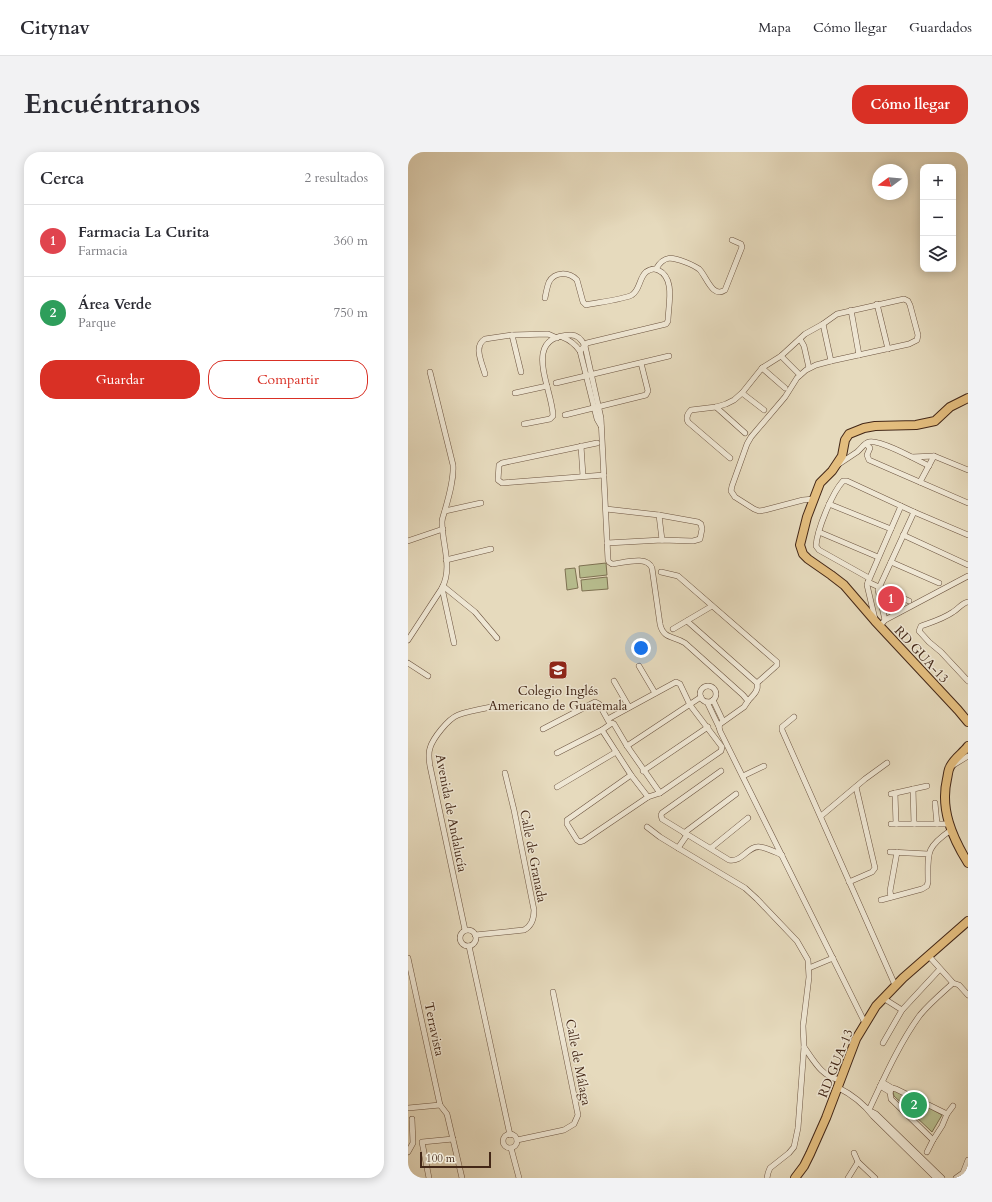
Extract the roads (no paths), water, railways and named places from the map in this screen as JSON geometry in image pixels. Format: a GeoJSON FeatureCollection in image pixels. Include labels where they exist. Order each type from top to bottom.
{"type":"FeatureCollection","features":[{"type":"Feature","properties":{"kind":"main road","name":"RD GUA-13"},"geometry":{"type":"LineString","coordinates":[[968,398],[950,407],[935,421],[916,425],[875,426],[864,428],[849,434],[845,440],[842,456],[832,471],[820,483],[807,516],[800,545],[803,554],[808,560],[844,585],[880,622],[968,722]]}},
{"type":"Feature","properties":{"kind":"main road"},"geometry":{"type":"LineString","coordinates":[[968,746],[949,768],[945,788],[945,808],[950,827],[958,846],[968,863]]}},
{"type":"Feature","properties":{"kind":"main road","name":"RD GUA-13"},"geometry":{"type":"LineString","coordinates":[[795,1178],[804,1166],[810,1154],[856,1039],[876,1006],[895,985],[968,921]]}},
{"type":"Feature","properties":{"kind":"street"},"geometry":{"type":"LineString","coordinates":[[545,298],[550,281],[554,277],[563,273],[574,277],[577,280],[583,302],[586,305],[631,295],[649,270],[656,269],[663,260],[669,258],[675,258],[698,268],[709,285],[718,292],[723,292],[742,247],[741,244],[732,240]]}},
{"type":"Feature","properties":{"kind":"street"},"geometry":{"type":"LineString","coordinates":[[580,351],[587,343],[666,324],[668,321],[668,280],[656,269]]}},
{"type":"Feature","properties":{"kind":"street"},"geometry":{"type":"LineString","coordinates":[[730,458],[688,422],[688,413],[691,410],[716,407],[734,400],[742,393],[762,368],[780,356],[805,334],[837,314],[904,299],[908,301],[910,305],[918,335],[917,340],[909,344],[830,361],[809,368],[795,381],[785,398],[753,433],[749,440],[732,486],[731,491],[735,498],[759,511],[806,499],[814,499]]}},
{"type":"Feature","properties":{"kind":"street"},"geometry":{"type":"LineString","coordinates":[[877,304],[888,349]]}},
{"type":"Feature","properties":{"kind":"street"},"geometry":{"type":"LineString","coordinates":[[851,310],[859,355]]}},
{"type":"Feature","properties":{"kind":"street"},"geometry":{"type":"LineString","coordinates":[[823,324],[830,361]]}},
{"type":"Feature","properties":{"kind":"street"},"geometry":{"type":"LineString","coordinates":[[485,374],[479,349],[480,343],[485,339],[512,335],[548,334],[569,340],[575,344],[580,351],[589,375]]}},
{"type":"Feature","properties":{"kind":"street"},"geometry":{"type":"LineString","coordinates":[[512,335],[521,372]]}},
{"type":"Feature","properties":{"kind":"street"},"geometry":{"type":"LineString","coordinates":[[524,424],[549,420],[553,417],[542,355],[548,344],[560,337],[570,335],[577,336],[581,339],[585,346],[589,375],[596,407],[601,418],[608,560],[609,562],[616,563],[643,560],[651,564],[660,629],[668,636],[685,643],[748,701]]}},
{"type":"Feature","properties":{"kind":"street"},"geometry":{"type":"LineString","coordinates":[[800,339],[804,346],[809,368]]}},
{"type":"Feature","properties":{"kind":"street"},"geometry":{"type":"LineString","coordinates":[[556,384],[669,356]]}},
{"type":"Feature","properties":{"kind":"street"},"geometry":{"type":"LineString","coordinates":[[780,356],[800,375]]}},
{"type":"Feature","properties":{"kind":"street"},"geometry":{"type":"LineString","coordinates":[[565,416],[647,394],[648,390],[641,363]]}},
{"type":"Feature","properties":{"kind":"street"},"geometry":{"type":"LineString","coordinates":[[762,368],[784,388]]}},
{"type":"Feature","properties":{"kind":"street"},"geometry":{"type":"LineString","coordinates":[[408,640],[443,587],[447,574],[442,520],[453,476],[453,465],[430,372]]}},
{"type":"Feature","properties":{"kind":"street"},"geometry":{"type":"LineString","coordinates":[[515,393],[547,386]]}},
{"type":"Feature","properties":{"kind":"street"},"geometry":{"type":"LineString","coordinates":[[742,393],[764,410]]}},
{"type":"Feature","properties":{"kind":"street"},"geometry":{"type":"LineString","coordinates":[[716,407],[745,433]]}},
{"type":"Feature","properties":{"kind":"street"},"geometry":{"type":"LineString","coordinates":[[836,465],[857,452],[869,442],[872,442],[884,445],[929,466]]}},
{"type":"Feature","properties":{"kind":"street"},"geometry":{"type":"LineString","coordinates":[[597,443],[502,463],[499,465],[498,480],[502,483],[604,475]]}},
{"type":"Feature","properties":{"kind":"street"},"geometry":{"type":"LineString","coordinates":[[866,444],[870,448],[867,455],[869,460],[968,503]]}},
{"type":"Feature","properties":{"kind":"street"},"geometry":{"type":"LineString","coordinates":[[581,446],[583,476]]}},
{"type":"Feature","properties":{"kind":"street"},"geometry":{"type":"LineString","coordinates":[[911,457],[934,456],[968,470]]}},
{"type":"Feature","properties":{"kind":"street"},"geometry":{"type":"LineString","coordinates":[[920,482],[934,456]]}},
{"type":"Feature","properties":{"kind":"street"},"geometry":{"type":"LineString","coordinates":[[910,601],[879,589],[869,580],[819,550],[816,544],[819,532],[829,504],[841,482],[846,480],[914,512],[968,534]]}},
{"type":"Feature","properties":{"kind":"street"},"geometry":{"type":"LineString","coordinates":[[445,511],[481,504]]}},
{"type":"Feature","properties":{"kind":"street"},"geometry":{"type":"LineString","coordinates":[[829,504],[891,529]]}},
{"type":"Feature","properties":{"kind":"street"},"geometry":{"type":"LineString","coordinates":[[880,622],[868,592],[867,585],[901,506]]}},
{"type":"Feature","properties":{"kind":"street"},"geometry":{"type":"LineString","coordinates":[[606,509],[659,515],[698,522],[701,524],[702,529],[701,536],[698,540],[693,541],[662,540],[607,542]]}},
{"type":"Feature","properties":{"kind":"street"},"geometry":{"type":"LineString","coordinates":[[880,622],[879,589],[914,512]]}},
{"type":"Feature","properties":{"kind":"street"},"geometry":{"type":"LineString","coordinates":[[659,515],[662,540]]}},
{"type":"Feature","properties":{"kind":"street"},"geometry":{"type":"LineString","coordinates":[[408,541],[443,529]]}},
{"type":"Feature","properties":{"kind":"street"},"geometry":{"type":"LineString","coordinates":[[819,532],[878,557]]}},
{"type":"Feature","properties":{"kind":"street"},"geometry":{"type":"LineString","coordinates":[[903,535],[968,565]]}},
{"type":"Feature","properties":{"kind":"street"},"geometry":{"type":"LineString","coordinates":[[446,560],[490,549]]}},
{"type":"Feature","properties":{"kind":"street"},"geometry":{"type":"LineString","coordinates":[[891,562],[940,583]]}},
{"type":"Feature","properties":{"kind":"street"},"geometry":{"type":"LineString","coordinates":[[661,572],[678,576],[777,662],[777,665],[757,683],[758,686],[756,691],[744,707],[723,721],[719,727]]}},
{"type":"Feature","properties":{"kind":"street"},"geometry":{"type":"LineString","coordinates":[[880,622],[968,576]]}},
{"type":"Feature","properties":{"kind":"street"},"geometry":{"type":"LineString","coordinates":[[443,587],[475,612],[497,638]]}},
{"type":"Feature","properties":{"kind":"street"},"geometry":{"type":"LineString","coordinates":[[443,587],[454,643]]}},
{"type":"Feature","properties":{"kind":"street"},"geometry":{"type":"LineString","coordinates":[[868,592],[879,589]]}},
{"type":"Feature","properties":{"kind":"street"},"geometry":{"type":"LineString","coordinates":[[968,602],[942,619],[921,626],[919,631],[968,681]]}},
{"type":"Feature","properties":{"kind":"street"},"geometry":{"type":"LineString","coordinates":[[673,629],[712,606]]}},
{"type":"Feature","properties":{"kind":"street"},"geometry":{"type":"LineString","coordinates":[[687,621],[757,683]]}},
{"type":"Feature","properties":{"kind":"street"},"geometry":{"type":"LineString","coordinates":[[408,663],[428,676]]}},
{"type":"Feature","properties":{"kind":"street"},"geometry":{"type":"LineString","coordinates":[[639,666],[655,693]]}},
{"type":"Feature","properties":{"kind":"street"},"geometry":{"type":"LineString","coordinates":[[614,681],[629,708]]}},
{"type":"Feature","properties":{"kind":"street"},"geometry":{"type":"LineString","coordinates":[[556,753],[602,730],[609,722],[629,708],[674,683],[678,683],[690,705],[721,745],[721,751],[660,793],[648,797],[582,841],[580,842],[577,840],[567,824],[568,820],[631,775]]}},
{"type":"Feature","properties":{"kind":"street"},"geometry":{"type":"LineString","coordinates":[[710,701],[716,694],[710,686],[704,687],[700,693],[701,697],[705,701],[710,701],[723,721]]}},
{"type":"Feature","properties":{"kind":"street"},"geometry":{"type":"LineString","coordinates":[[627,746],[701,697]]}},
{"type":"Feature","properties":{"kind":"street"},"geometry":{"type":"LineString","coordinates":[[710,701],[719,727],[865,1023]]}},
{"type":"Feature","properties":{"kind":"street"},"geometry":{"type":"LineString","coordinates":[[542,729],[595,702],[599,704],[609,722],[614,724],[643,771],[660,793]]}},
{"type":"Feature","properties":{"kind":"street","name":"Avenida de Andalucía"},"geometry":{"type":"LineString","coordinates":[[465,930],[430,766],[429,753],[436,737],[454,717],[488,707]]}},
{"type":"Feature","properties":{"kind":"street"},"geometry":{"type":"LineString","coordinates":[[958,710],[968,714]]}},
{"type":"Feature","properties":{"kind":"street"},"geometry":{"type":"LineString","coordinates":[[794,717],[782,727],[782,730],[895,985]]}},
{"type":"Feature","properties":{"kind":"street"},"geometry":{"type":"LineString","coordinates":[[643,771],[708,727]]}},
{"type":"Feature","properties":{"kind":"street"},"geometry":{"type":"LineString","coordinates":[[602,730],[631,775],[648,797]]}},
{"type":"Feature","properties":{"kind":"street"},"geometry":{"type":"LineString","coordinates":[[557,787],[616,752]]}},
{"type":"Feature","properties":{"kind":"street"},"geometry":{"type":"LineString","coordinates":[[949,768],[968,756]]}},
{"type":"Feature","properties":{"kind":"street"},"geometry":{"type":"LineString","coordinates":[[821,816],[865,779],[887,763]]}},
{"type":"Feature","properties":{"kind":"street"},"geometry":{"type":"LineString","coordinates":[[743,776],[764,766]]}},
{"type":"Feature","properties":{"kind":"street"},"geometry":{"type":"LineString","coordinates":[[721,771],[661,815],[662,819],[732,861],[737,860],[754,847],[760,846],[782,855]]}},
{"type":"Feature","properties":{"kind":"street","name":"Calle de Granada"},"geometry":{"type":"LineString","coordinates":[[475,936],[524,930],[530,925],[534,916],[505,773]]}},
{"type":"Feature","properties":{"kind":"street"},"geometry":{"type":"LineString","coordinates":[[927,786],[893,793],[893,824],[937,824],[950,827]]}},
{"type":"Feature","properties":{"kind":"street"},"geometry":{"type":"LineString","coordinates":[[850,882],[872,872],[875,868],[856,787]]}},
{"type":"Feature","properties":{"kind":"street"},"geometry":{"type":"LineString","coordinates":[[913,789],[914,824]]}},
{"type":"Feature","properties":{"kind":"street"},"geometry":{"type":"LineString","coordinates":[[678,848],[686,834],[736,794]]}},
{"type":"Feature","properties":{"kind":"street"},"geometry":{"type":"LineString","coordinates":[[935,803],[937,824]]}},
{"type":"Feature","properties":{"kind":"street"},"geometry":{"type":"LineString","coordinates":[[711,848],[748,818]]}},
{"type":"Feature","properties":{"kind":"street"},"geometry":{"type":"LineString","coordinates":[[647,827],[678,848],[740,885],[757,899],[797,941],[808,960],[809,968],[803,1026],[804,1047],[798,1128],[794,1147],[790,1153],[770,1168],[767,1178]]}},
{"type":"Feature","properties":{"kind":"street"},"geometry":{"type":"LineString","coordinates":[[881,900],[922,889],[927,886],[928,854],[934,843],[950,827]]}},
{"type":"Feature","properties":{"kind":"street"},"geometry":{"type":"LineString","coordinates":[[890,852],[928,854]]}},
{"type":"Feature","properties":{"kind":"street"},"geometry":{"type":"LineString","coordinates":[[891,897],[890,891],[897,852]]}},
{"type":"Feature","properties":{"kind":"street"},"geometry":{"type":"LineString","coordinates":[[465,930],[472,931],[475,936],[474,943],[469,946],[464,945],[460,941],[460,934],[465,930]]}},
{"type":"Feature","properties":{"kind":"street"},"geometry":{"type":"LineString","coordinates":[[469,946],[510,1135]]}},
{"type":"Feature","properties":{"kind":"street"},"geometry":{"type":"LineString","coordinates":[[928,955],[953,983],[959,985],[968,995]]}},
{"type":"Feature","properties":{"kind":"street","name":"Terravista"},"geometry":{"type":"LineString","coordinates":[[408,958],[440,1105],[447,1114],[462,1178]]}},
{"type":"Feature","properties":{"kind":"street"},"geometry":{"type":"LineString","coordinates":[[809,968],[833,958]]}},
{"type":"Feature","properties":{"kind":"street"},"geometry":{"type":"LineString","coordinates":[[883,1043],[902,1010],[940,968]]}},
{"type":"Feature","properties":{"kind":"street"},"geometry":{"type":"LineString","coordinates":[[869,1110],[901,1046],[920,1016],[953,983]]}},
{"type":"Feature","properties":{"kind":"street","name":"Calle de Málaga"},"geometry":{"type":"LineString","coordinates":[[517,1140],[564,1130],[574,1124],[578,1115],[553,992]]}},
{"type":"Feature","properties":{"kind":"street"},"geometry":{"type":"LineString","coordinates":[[883,998],[902,1010]]}},
{"type":"Feature","properties":{"kind":"street"},"geometry":{"type":"LineString","coordinates":[[804,1047],[828,1077],[839,1083],[869,1110],[876,1114],[942,1178]]}},
{"type":"Feature","properties":{"kind":"street"},"geometry":{"type":"LineString","coordinates":[[881,1084],[891,1090],[896,1088],[947,1114]]}},
{"type":"Feature","properties":{"kind":"street"},"geometry":{"type":"LineString","coordinates":[[891,1090],[891,1099],[933,1140]]}},
{"type":"Feature","properties":{"kind":"street"},"geometry":{"type":"LineString","coordinates":[[408,1108],[440,1105]]}},
{"type":"Feature","properties":{"kind":"street"},"geometry":{"type":"LineString","coordinates":[[927,1152],[947,1114],[953,1106]]}},
{"type":"Feature","properties":{"kind":"street"},"geometry":{"type":"LineString","coordinates":[[869,1110],[873,1116],[936,1178]]}},
{"type":"Feature","properties":{"kind":"street"},"geometry":{"type":"LineString","coordinates":[[408,1152],[413,1143],[412,1119]]}},
{"type":"Feature","properties":{"kind":"street"},"geometry":{"type":"LineString","coordinates":[[510,1135],[515,1136],[517,1140],[515,1146],[511,1148],[505,1146],[504,1142],[505,1137],[510,1135]]}},
{"type":"Feature","properties":{"kind":"street"},"geometry":{"type":"LineString","coordinates":[[429,1178],[422,1142],[453,1139]]}},
{"type":"Feature","properties":{"kind":"street"},"geometry":{"type":"LineString","coordinates":[[511,1148],[519,1178]]}},
{"type":"Feature","properties":{"kind":"street"},"geometry":{"type":"LineString","coordinates":[[854,1153],[858,1162],[875,1178]]}},
{"type":"Feature","properties":{"kind":"street"},"geometry":{"type":"LineString","coordinates":[[963,1175],[968,1160]]}},
{"type":"Feature","properties":{"kind":"street"},"geometry":{"type":"LineString","coordinates":[[848,1178],[858,1162]]}},
{"type":"Feature","properties":{"kind":"street"},"geometry":{"type":"LineString","coordinates":[[963,1175],[968,1178]]}},
{"type":"Feature","properties":{"kind":"street"},"geometry":{"type":"LineString","coordinates":[[956,1178],[963,1175]]}},
{"type":"Feature","properties":{"kind":"place","name":"Farmacia La Curita"},"geometry":{"type":"Point","coordinates":[891,599]}},
{"type":"Feature","properties":{"kind":"place","name":"Colegio Inglés Americano de Guatemala"},"geometry":{"type":"Point","coordinates":[558,670]}},
{"type":"Feature","properties":{"kind":"place","name":"Área Verde"},"geometry":{"type":"Point","coordinates":[914,1105]}}]}
